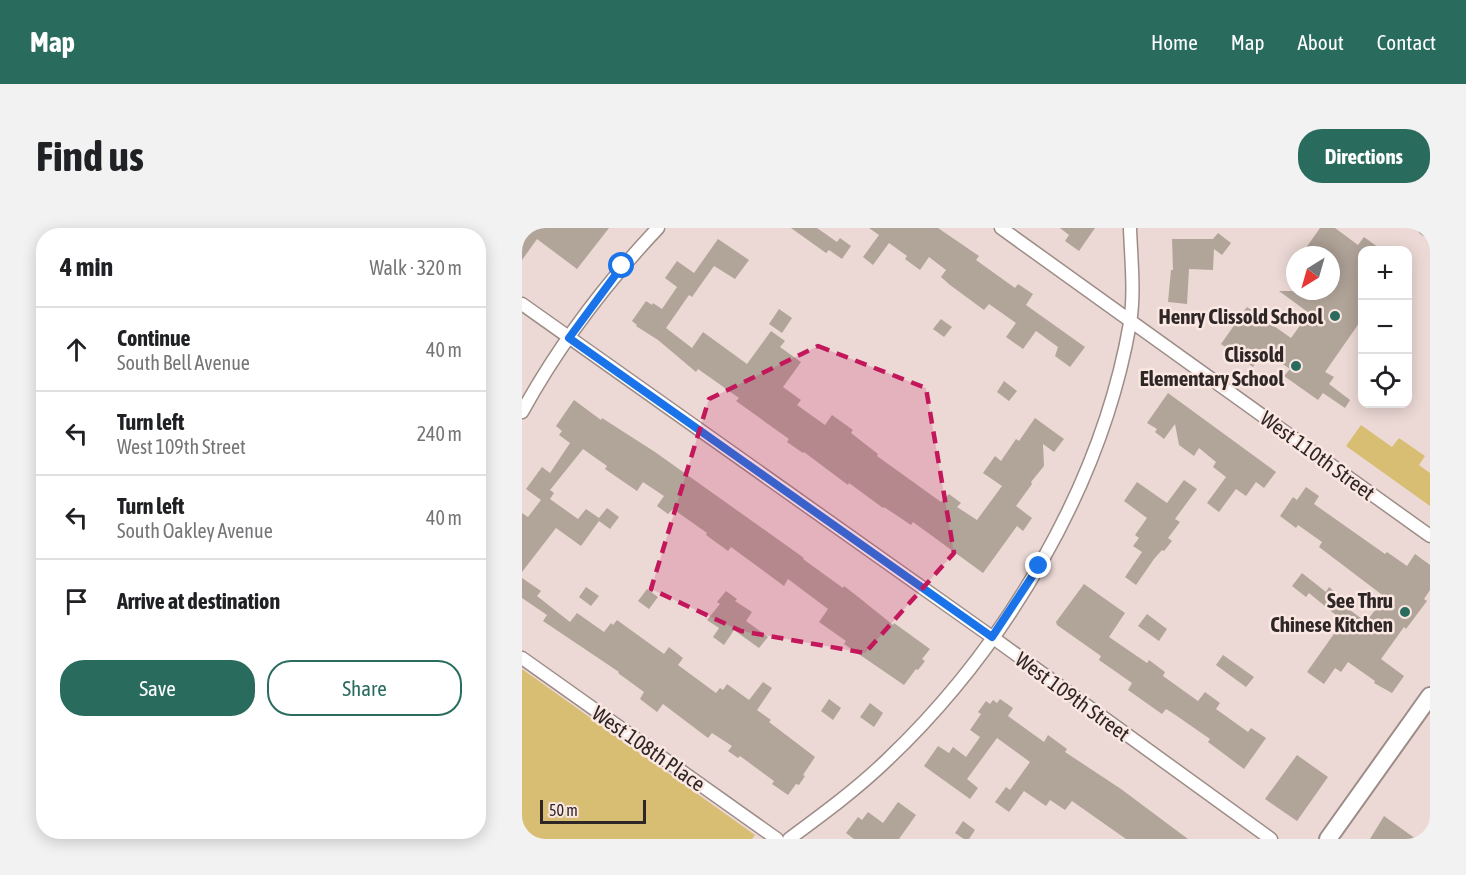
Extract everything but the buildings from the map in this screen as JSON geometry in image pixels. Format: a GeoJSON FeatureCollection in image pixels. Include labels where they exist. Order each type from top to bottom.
{"type":"FeatureCollection","features":[{"type":"Feature","properties":{"kind":"main road"},"geometry":{"type":"LineString","coordinates":[[1328,839],[1430,696]]}},
{"type":"Feature","properties":{"kind":"street"},"geometry":{"type":"LineString","coordinates":[[522,412],[569,338],[622,266],[658,228]]}},
{"type":"Feature","properties":{"kind":"street","name":"West 110th Street"},"geometry":{"type":"LineString","coordinates":[[1000,228],[1430,536]]}},
{"type":"Feature","properties":{"kind":"street"},"geometry":{"type":"LineString","coordinates":[[789,839],[846,797],[888,759],[934,711],[992,637],[1039,566],[1070,508],[1113,395],[1130,321],[1130,228]]}},
{"type":"Feature","properties":{"kind":"street"},"geometry":{"type":"LineString","coordinates":[[1425,228],[1430,231]]}},
{"type":"Feature","properties":{"kind":"street","name":"West 109th Street"},"geometry":{"type":"LineString","coordinates":[[522,304],[992,637],[1271,839]]}},
{"type":"Feature","properties":{"kind":"street","name":"West 108th Place"},"geometry":{"type":"LineString","coordinates":[[522,658],[777,839]]}},
{"type":"Feature","properties":{"kind":"highlighted area"},"geometry":{"type":"Polygon","coordinates":[[[818,346],[926,388],[954,553],[865,653],[741,631],[651,589],[709,399],[818,346]]]}},
{"type":"Feature","properties":{"kind":"shaded area"},"geometry":{"type":"Polygon","coordinates":[[[1361,425],[1392,447],[1399,438],[1425,456],[1419,465],[1430,473],[1430,506],[1346,446],[1361,425]]]}},
{"type":"Feature","properties":{"kind":"shaded area"},"geometry":{"type":"Polygon","coordinates":[[[522,669],[755,835],[752,839],[522,839],[522,669]]]}},
{"type":"Feature","properties":{"kind":"place","name":"Henry Clissold School"},"geometry":{"type":"Point","coordinates":[1335,316]}},
{"type":"Feature","properties":{"kind":"place","name":"Clissold Elementary School"},"geometry":{"type":"Point","coordinates":[1296,366]}},
{"type":"Feature","properties":{"kind":"place","name":"See Thru Chinese Kitchen"},"geometry":{"type":"Point","coordinates":[1405,612]}},
{"type":"Feature","properties":{"kind":"route"},"geometry":{"type":"LineString","coordinates":[[622,266],[569,338],[992,637],[1039,566]]}}]}
